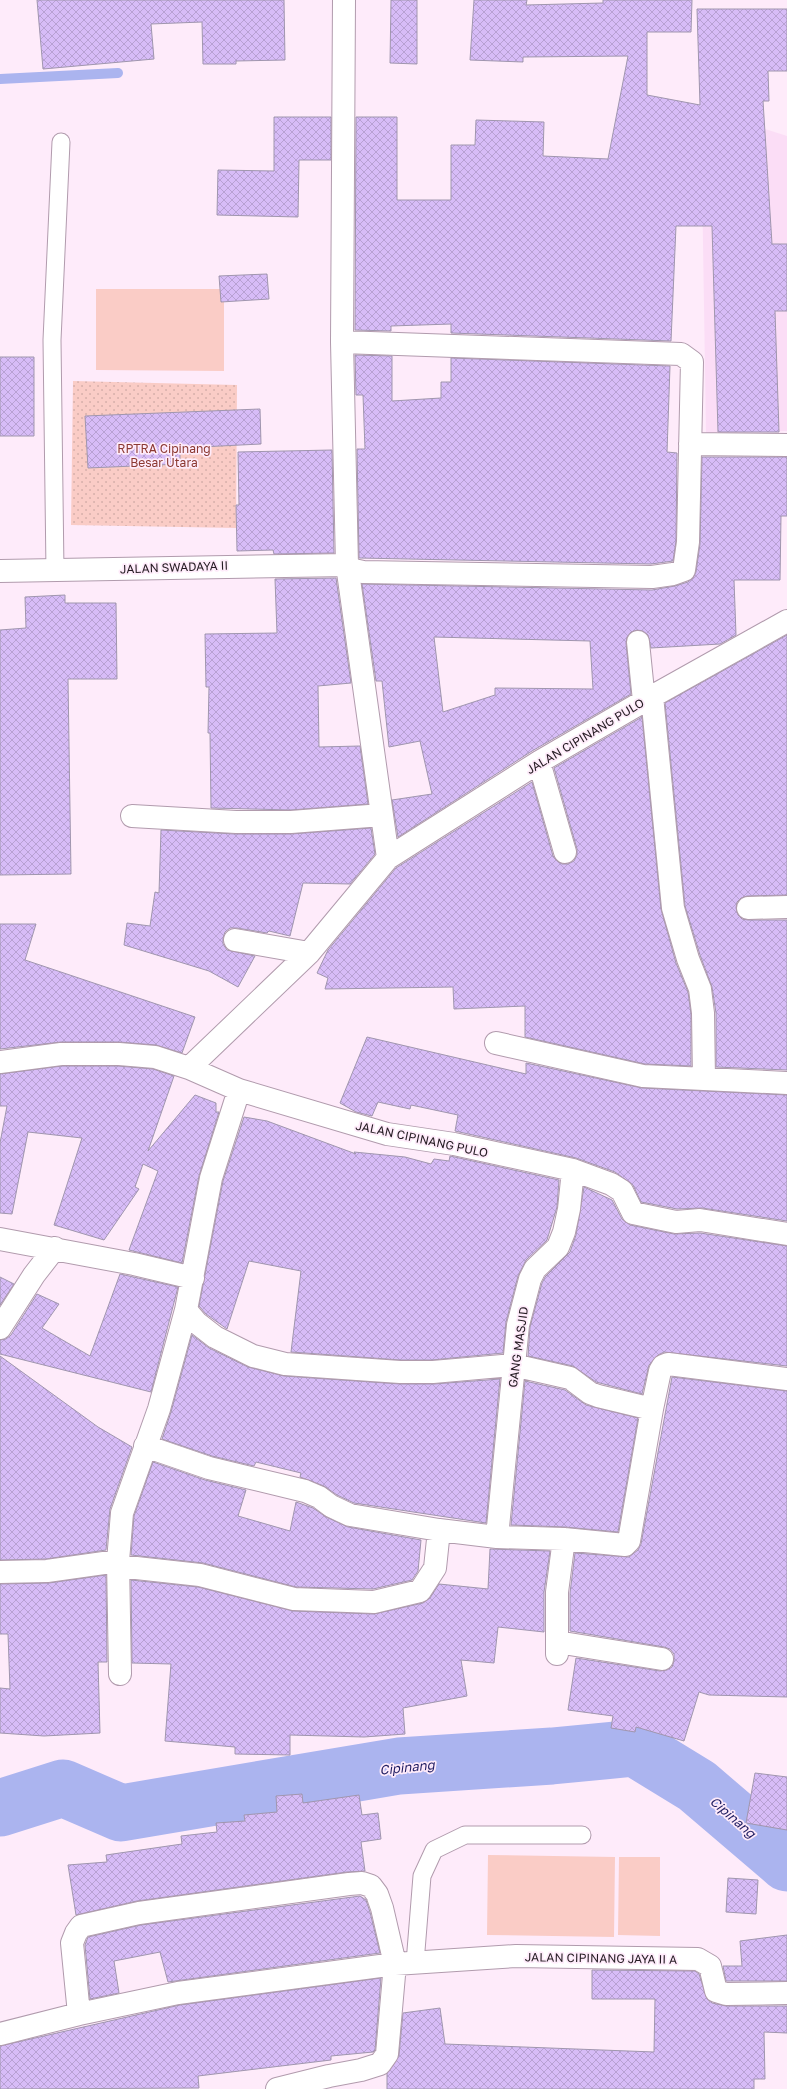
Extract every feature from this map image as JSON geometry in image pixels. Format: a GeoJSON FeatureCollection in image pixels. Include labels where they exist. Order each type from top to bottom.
{"type":"FeatureCollection","features":[{"type":"Feature","properties":{"kind":"street"},"geometry":{"type":"LineString","coordinates":[[344,0],[342,342],[347,565],[388,858]]}},
{"type":"Feature","properties":{"kind":"street"},"geometry":{"type":"LineString","coordinates":[[342,342],[681,354],[688,357],[692,362],[687,549],[684,570],[673,574],[652,577],[363,572],[354,570],[347,565]]}},
{"type":"Feature","properties":{"kind":"street"},"geometry":{"type":"LineString","coordinates":[[690,444],[787,445]]}},
{"type":"Feature","properties":{"kind":"street","name":"JALAN SWADAYA II"},"geometry":{"type":"LineString","coordinates":[[0,571],[56,571],[237,565],[347,565]]}},
{"type":"Feature","properties":{"kind":"street","name":"JALAN CIPINANG PULO"},"geometry":{"type":"LineString","coordinates":[[189,1068],[309,953],[388,858],[540,762],[648,698],[787,621]]}},
{"type":"Feature","properties":{"kind":"street"},"geometry":{"type":"LineString","coordinates":[[638,642],[648,698],[673,908],[688,959],[700,988],[704,1013],[704,1079]]}},
{"type":"Feature","properties":{"kind":"street"},"geometry":{"type":"LineString","coordinates":[[540,762],[565,852]]}},
{"type":"Feature","properties":{"kind":"street"},"geometry":{"type":"LineString","coordinates":[[132,816],[236,822],[291,822],[382,815]]}},
{"type":"Feature","properties":{"kind":"street"},"geometry":{"type":"LineString","coordinates":[[748,908],[787,907]]}},
{"type":"Feature","properties":{"kind":"street"},"geometry":{"type":"LineString","coordinates":[[235,940],[309,953]]}},
{"type":"Feature","properties":{"kind":"street"},"geometry":{"type":"LineString","coordinates":[[496,1043],[643,1076],[787,1083]]}},
{"type":"Feature","properties":{"kind":"street","name":"JALAN CIPINANG PULO"},"geometry":{"type":"LineString","coordinates":[[0,1062],[61,1054],[119,1054],[155,1057],[189,1068],[239,1090],[387,1134],[454,1144],[573,1170],[611,1184],[622,1191],[633,1213],[676,1222],[700,1220],[787,1234]]}},
{"type":"Feature","properties":{"kind":"street"},"geometry":{"type":"LineString","coordinates":[[120,1674],[118,1563],[122,1513],[159,1410],[186,1310],[211,1178],[239,1090]]}},
{"type":"Feature","properties":{"kind":"street","name":"GANG MASJID"},"geometry":{"type":"LineString","coordinates":[[497,1537],[518,1325],[530,1279],[535,1269],[558,1247],[564,1232],[569,1209],[573,1170]]}},
{"type":"Feature","properties":{"kind":"street"},"geometry":{"type":"LineString","coordinates":[[0,1239],[55,1248],[193,1278]]}},
{"type":"Feature","properties":{"kind":"street"},"geometry":{"type":"LineString","coordinates":[[0,1328],[34,1275],[55,1248]]}},
{"type":"Feature","properties":{"kind":"street"},"geometry":{"type":"LineString","coordinates":[[186,1310],[197,1323],[215,1337],[253,1356],[285,1364],[400,1372],[433,1372],[513,1365],[570,1378],[590,1393],[652,1410]]}},
{"type":"Feature","properties":{"kind":"street"},"geometry":{"type":"LineString","coordinates":[[145,1446],[209,1468],[305,1491],[319,1497],[331,1506],[350,1515],[439,1530],[497,1537],[564,1539],[627,1544],[629,1541],[652,1410],[660,1371],[663,1366],[668,1364],[787,1378]]}},
{"type":"Feature","properties":{"kind":"street"},"geometry":{"type":"LineString","coordinates":[[0,1572],[46,1571],[118,1563],[200,1575],[294,1599],[374,1602],[420,1591],[435,1568],[439,1530]]}},
{"type":"Feature","properties":{"kind":"street"},"geometry":{"type":"LineString","coordinates":[[564,1539],[557,1592],[557,1648],[662,1659]]}},
{"type":"Feature","properties":{"kind":"street"},"geometry":{"type":"LineString","coordinates":[[79,2014],[72,1943],[81,1926],[139,1913],[362,1883],[371,1886],[377,1894],[404,1964],[390,2031],[387,2054],[380,2064],[361,2070],[329,2076],[277,2089]]}},
{"type":"Feature","properties":{"kind":"street","name":"JALAN CIPINANG JAYA II A"},"geometry":{"type":"LineString","coordinates":[[404,1964],[516,1956],[698,1960],[710,1966],[716,1991],[726,1994],[787,1993]]}},
{"type":"Feature","properties":{"kind":"street"},"geometry":{"type":"LineString","coordinates":[[0,2034],[79,2014],[178,1993],[404,1964]]}},
{"type":"Feature","properties":{"kind":"lane"},"geometry":{"type":"LineString","coordinates":[[56,571],[52,340],[61,142]]}},
{"type":"Feature","properties":{"kind":"lane"},"geometry":{"type":"LineString","coordinates":[[404,1964],[422,1876],[434,1850],[465,1835],[582,1835]]}},
{"type":"Feature","properties":{"kind":"shaded area"},"geometry":{"type":"Polygon","coordinates":[[[701,115],[724,116],[787,136],[787,431],[706,433],[701,115]]]}},
{"type":"Feature","properties":{"kind":"green space"},"geometry":{"type":"Polygon","coordinates":[[[96,289],[224,289],[224,371],[96,370],[96,289]]]}},
{"type":"Feature","properties":{"kind":"green space","name":"RPTRA Cipinang Besar Utara"},"geometry":{"type":"Polygon","coordinates":[[[73,381],[237,385],[236,528],[71,525],[73,381]]]}},
{"type":"Feature","properties":{"kind":"green space"},"geometry":{"type":"Polygon","coordinates":[[[488,1855],[615,1857],[614,1937],[487,1935],[488,1855]]]}},
{"type":"Feature","properties":{"kind":"green space"},"geometry":{"type":"Polygon","coordinates":[[[619,1857],[660,1857],[660,1936],[618,1935],[619,1857]]]}},
{"type":"Feature","properties":{"kind":"building"},"geometry":{"type":"Polygon","coordinates":[[[37,0],[284,0],[285,60],[236,61],[236,64],[203,64],[202,22],[151,24],[154,59],[43,69],[37,0]]]}},
{"type":"Feature","properties":{"kind":"building"},"geometry":{"type":"Polygon","coordinates":[[[391,0],[417,0],[417,64],[390,63],[391,0]]]}},
{"type":"Feature","properties":{"kind":"building"},"geometry":{"type":"Polygon","coordinates":[[[474,0],[527,0],[526,5],[603,3],[603,0],[692,0],[691,32],[647,32],[647,95],[700,105],[697,9],[787,9],[787,71],[768,71],[769,101],[763,101],[772,244],[787,244],[787,311],[775,311],[779,432],[718,432],[712,226],[676,226],[671,341],[451,333],[451,324],[391,326],[391,331],[355,330],[356,117],[397,117],[397,200],[451,200],[451,145],[475,145],[476,120],[544,122],[543,156],[608,159],[628,56],[523,57],[523,62],[470,60],[474,0]]]}},
{"type":"Feature","properties":{"kind":"building"},"geometry":{"type":"Polygon","coordinates":[[[274,117],[331,117],[331,160],[299,160],[298,217],[217,215],[218,170],[274,171],[274,117]]]}},
{"type":"Feature","properties":{"kind":"building"},"geometry":{"type":"Polygon","coordinates":[[[267,274],[269,299],[221,302],[219,276],[267,274]]]}},
{"type":"Feature","properties":{"kind":"building"},"geometry":{"type":"Polygon","coordinates":[[[355,355],[392,356],[392,401],[441,398],[441,382],[451,382],[451,358],[670,366],[667,452],[677,453],[676,541],[673,561],[651,564],[359,558],[357,449],[365,449],[363,395],[356,395],[355,355]]]}},
{"type":"Feature","properties":{"kind":"building"},"geometry":{"type":"Polygon","coordinates":[[[0,357],[34,357],[34,436],[0,436],[0,357]]]}},
{"type":"Feature","properties":{"kind":"building"},"geometry":{"type":"Polygon","coordinates":[[[260,409],[261,444],[180,448],[180,464],[88,468],[85,416],[260,409]]]}},
{"type":"Feature","properties":{"kind":"building"},"geometry":{"type":"Polygon","coordinates":[[[332,450],[334,553],[274,554],[273,550],[237,551],[236,505],[239,505],[238,452],[332,450]]]}},
{"type":"Feature","properties":{"kind":"building"},"geometry":{"type":"Polygon","coordinates":[[[702,457],[787,457],[787,516],[781,516],[780,580],[734,580],[736,635],[720,644],[651,648],[648,635],[643,631],[637,630],[631,632],[627,637],[626,643],[631,694],[532,751],[398,837],[392,800],[432,794],[420,741],[389,747],[382,681],[376,681],[362,584],[652,590],[675,586],[688,582],[693,578],[696,572],[700,544],[702,457]],[[434,637],[443,712],[495,695],[495,688],[593,689],[590,641],[434,637]]]}},
{"type":"Feature","properties":{"kind":"building"},"geometry":{"type":"Polygon","coordinates":[[[336,578],[351,683],[318,686],[319,747],[360,746],[368,804],[291,810],[211,808],[210,733],[208,733],[209,687],[206,687],[205,634],[277,633],[275,579],[336,578]]]}},
{"type":"Feature","properties":{"kind":"building"},"geometry":{"type":"Polygon","coordinates":[[[65,595],[65,603],[116,603],[117,679],[68,679],[71,874],[0,875],[0,630],[26,628],[25,597],[65,595]]]}},
{"type":"Feature","properties":{"kind":"building"},"geometry":{"type":"Polygon","coordinates":[[[787,635],[787,895],[747,896],[741,898],[737,902],[736,908],[738,915],[742,919],[787,920],[787,1070],[716,1067],[716,1013],[712,987],[700,955],[685,906],[665,703],[787,635]]]}},
{"type":"Feature","properties":{"kind":"building"},"geometry":{"type":"Polygon","coordinates":[[[642,717],[661,909],[676,963],[688,992],[691,1014],[691,1066],[645,1064],[525,1037],[525,1006],[454,1009],[453,987],[325,989],[328,978],[317,973],[328,950],[396,868],[532,782],[553,856],[562,864],[568,864],[574,861],[577,855],[577,849],[554,768],[642,717]]]}},
{"type":"Feature","properties":{"kind":"building"},"geometry":{"type":"Polygon","coordinates":[[[371,828],[375,854],[350,884],[303,883],[290,936],[269,931],[267,933],[237,928],[230,928],[225,932],[223,944],[227,950],[255,956],[238,987],[209,971],[124,945],[127,923],[150,926],[155,892],[159,893],[161,830],[235,834],[291,834],[371,828]]]}},
{"type":"Feature","properties":{"kind":"building"},"geometry":{"type":"Polygon","coordinates":[[[0,924],[36,924],[25,960],[195,1017],[182,1053],[156,1045],[119,1042],[61,1042],[0,1049],[0,924]]]}},
{"type":"Feature","properties":{"kind":"building"},"geometry":{"type":"Polygon","coordinates":[[[367,1037],[526,1074],[526,1063],[642,1088],[787,1095],[787,1221],[702,1208],[677,1209],[641,1202],[633,1185],[615,1172],[576,1158],[455,1131],[458,1115],[411,1105],[410,1109],[378,1102],[372,1116],[356,1112],[340,1103],[367,1037]]]}},
{"type":"Feature","properties":{"kind":"building"},"geometry":{"type":"Polygon","coordinates":[[[62,1066],[118,1066],[153,1069],[174,1076],[148,1151],[195,1095],[216,1103],[216,1112],[219,1112],[199,1176],[182,1263],[129,1250],[158,1171],[143,1164],[135,1187],[139,1189],[104,1240],[54,1225],[82,1138],[28,1132],[12,1214],[0,1213],[0,1143],[7,1106],[0,1106],[0,1074],[62,1066]]]}},
{"type":"Feature","properties":{"kind":"building"},"geometry":{"type":"Polygon","coordinates":[[[244,1117],[267,1121],[356,1154],[354,1152],[405,1157],[431,1164],[434,1159],[449,1161],[450,1156],[559,1180],[557,1207],[547,1240],[526,1260],[518,1276],[506,1322],[503,1353],[432,1360],[400,1360],[291,1352],[301,1271],[249,1261],[227,1329],[206,1314],[199,1306],[223,1181],[244,1117]]]}},
{"type":"Feature","properties":{"kind":"building"},"geometry":{"type":"Polygon","coordinates":[[[584,1187],[612,1200],[622,1219],[630,1225],[674,1234],[700,1233],[787,1246],[787,1366],[664,1352],[658,1355],[649,1365],[642,1394],[596,1382],[573,1366],[528,1356],[530,1327],[542,1283],[545,1277],[570,1252],[576,1235],[584,1187]]]}},
{"type":"Feature","properties":{"kind":"building"},"geometry":{"type":"Polygon","coordinates":[[[120,1274],[178,1287],[151,1392],[0,1354],[0,1340],[6,1339],[11,1335],[37,1294],[59,1304],[42,1328],[90,1356],[120,1274]]]}},
{"type":"Feature","properties":{"kind":"building"},"geometry":{"type":"Polygon","coordinates":[[[0,1277],[14,1284],[0,1305],[0,1277]]]}},
{"type":"Feature","properties":{"kind":"building"},"geometry":{"type":"Polygon","coordinates":[[[192,1335],[209,1348],[248,1367],[284,1376],[400,1384],[434,1384],[500,1379],[486,1523],[354,1503],[337,1495],[324,1486],[300,1477],[301,1473],[256,1462],[254,1466],[212,1456],[162,1439],[192,1335]]]}},
{"type":"Feature","properties":{"kind":"building"},"geometry":{"type":"Polygon","coordinates":[[[0,1356],[98,1427],[132,1447],[110,1509],[106,1550],[46,1559],[0,1560],[0,1356]]]}},
{"type":"Feature","properties":{"kind":"building"},"geometry":{"type":"Polygon","coordinates":[[[672,1377],[787,1391],[787,1697],[709,1695],[699,1692],[684,1741],[636,1727],[635,1732],[611,1728],[613,1716],[568,1710],[576,1658],[660,1671],[667,1670],[672,1667],[674,1661],[674,1654],[670,1649],[664,1647],[570,1631],[570,1593],[575,1553],[629,1557],[638,1550],[641,1544],[672,1377]]]}},
{"type":"Feature","properties":{"kind":"building"},"geometry":{"type":"Polygon","coordinates":[[[525,1381],[565,1390],[586,1405],[638,1418],[618,1532],[565,1527],[511,1525],[525,1381]]]}},
{"type":"Feature","properties":{"kind":"building"},"geometry":{"type":"Polygon","coordinates":[[[153,1462],[205,1480],[246,1490],[238,1516],[290,1531],[296,1502],[313,1508],[326,1517],[348,1527],[421,1540],[418,1571],[412,1580],[373,1589],[296,1587],[203,1563],[131,1555],[134,1516],[153,1462]]]}},
{"type":"Feature","properties":{"kind":"building"},"geometry":{"type":"Polygon","coordinates":[[[490,1549],[550,1551],[544,1592],[544,1632],[498,1627],[494,1663],[461,1660],[467,1696],[403,1708],[405,1734],[364,1737],[290,1735],[290,1755],[235,1754],[235,1747],[165,1741],[171,1664],[132,1663],[131,1580],[198,1587],[293,1611],[374,1614],[423,1603],[430,1598],[439,1584],[488,1589],[490,1549]]]}},
{"type":"Feature","properties":{"kind":"building"},"geometry":{"type":"Polygon","coordinates":[[[106,1575],[107,1662],[98,1662],[100,1733],[44,1736],[0,1733],[0,1688],[10,1689],[8,1634],[0,1634],[0,1584],[49,1583],[106,1575]]]}},
{"type":"Feature","properties":{"kind":"building"},"geometry":{"type":"Polygon","coordinates":[[[755,1773],[787,1777],[787,1830],[746,1823],[755,1773]]]}},
{"type":"Feature","properties":{"kind":"building"},"geometry":{"type":"Polygon","coordinates":[[[302,1794],[303,1803],[359,1795],[362,1815],[378,1813],[381,1839],[361,1842],[365,1871],[347,1872],[137,1901],[76,1915],[68,1865],[107,1862],[106,1855],[182,1844],[181,1836],[217,1832],[216,1823],[245,1821],[244,1815],[277,1812],[276,1796],[302,1794]]]}},
{"type":"Feature","properties":{"kind":"building"},"geometry":{"type":"Polygon","coordinates":[[[728,1878],[758,1880],[756,1914],[726,1912],[728,1878]]]}},
{"type":"Feature","properties":{"kind":"building"},"geometry":{"type":"Polygon","coordinates":[[[360,1896],[366,1900],[380,1953],[168,1982],[160,1952],[114,1961],[119,1993],[90,1999],[85,1945],[88,1937],[141,1925],[360,1896]]]}},
{"type":"Feature","properties":{"kind":"building"},"geometry":{"type":"Polygon","coordinates":[[[787,1935],[787,1981],[726,1981],[723,1966],[742,1966],[740,1941],[787,1935]]]}},
{"type":"Feature","properties":{"kind":"building"},"geometry":{"type":"Polygon","coordinates":[[[592,1970],[695,1971],[699,1974],[707,1999],[712,2003],[726,2006],[787,2006],[787,2033],[764,2032],[765,2079],[754,2079],[754,2089],[387,2089],[387,2073],[399,2055],[403,2013],[440,2008],[445,2044],[654,2052],[655,1999],[592,1999],[592,1970]]]}},
{"type":"Feature","properties":{"kind":"building"},"geometry":{"type":"Polygon","coordinates":[[[381,1978],[375,2050],[373,2052],[331,2056],[331,2060],[198,2076],[199,2088],[0,2089],[0,2046],[180,2005],[381,1978]]]}},
{"type":"Feature","properties":{"kind":"waterway"},"geometry":{"type":"LineString","coordinates":[[0,79],[118,73]]}},
{"type":"Feature","properties":{"kind":"waterway","name":"Cipinang"},"geometry":{"type":"LineString","coordinates":[[0,1808],[63,1788],[121,1813],[399,1766],[552,1756],[635,1748],[697,1786],[787,1863]]}}]}
